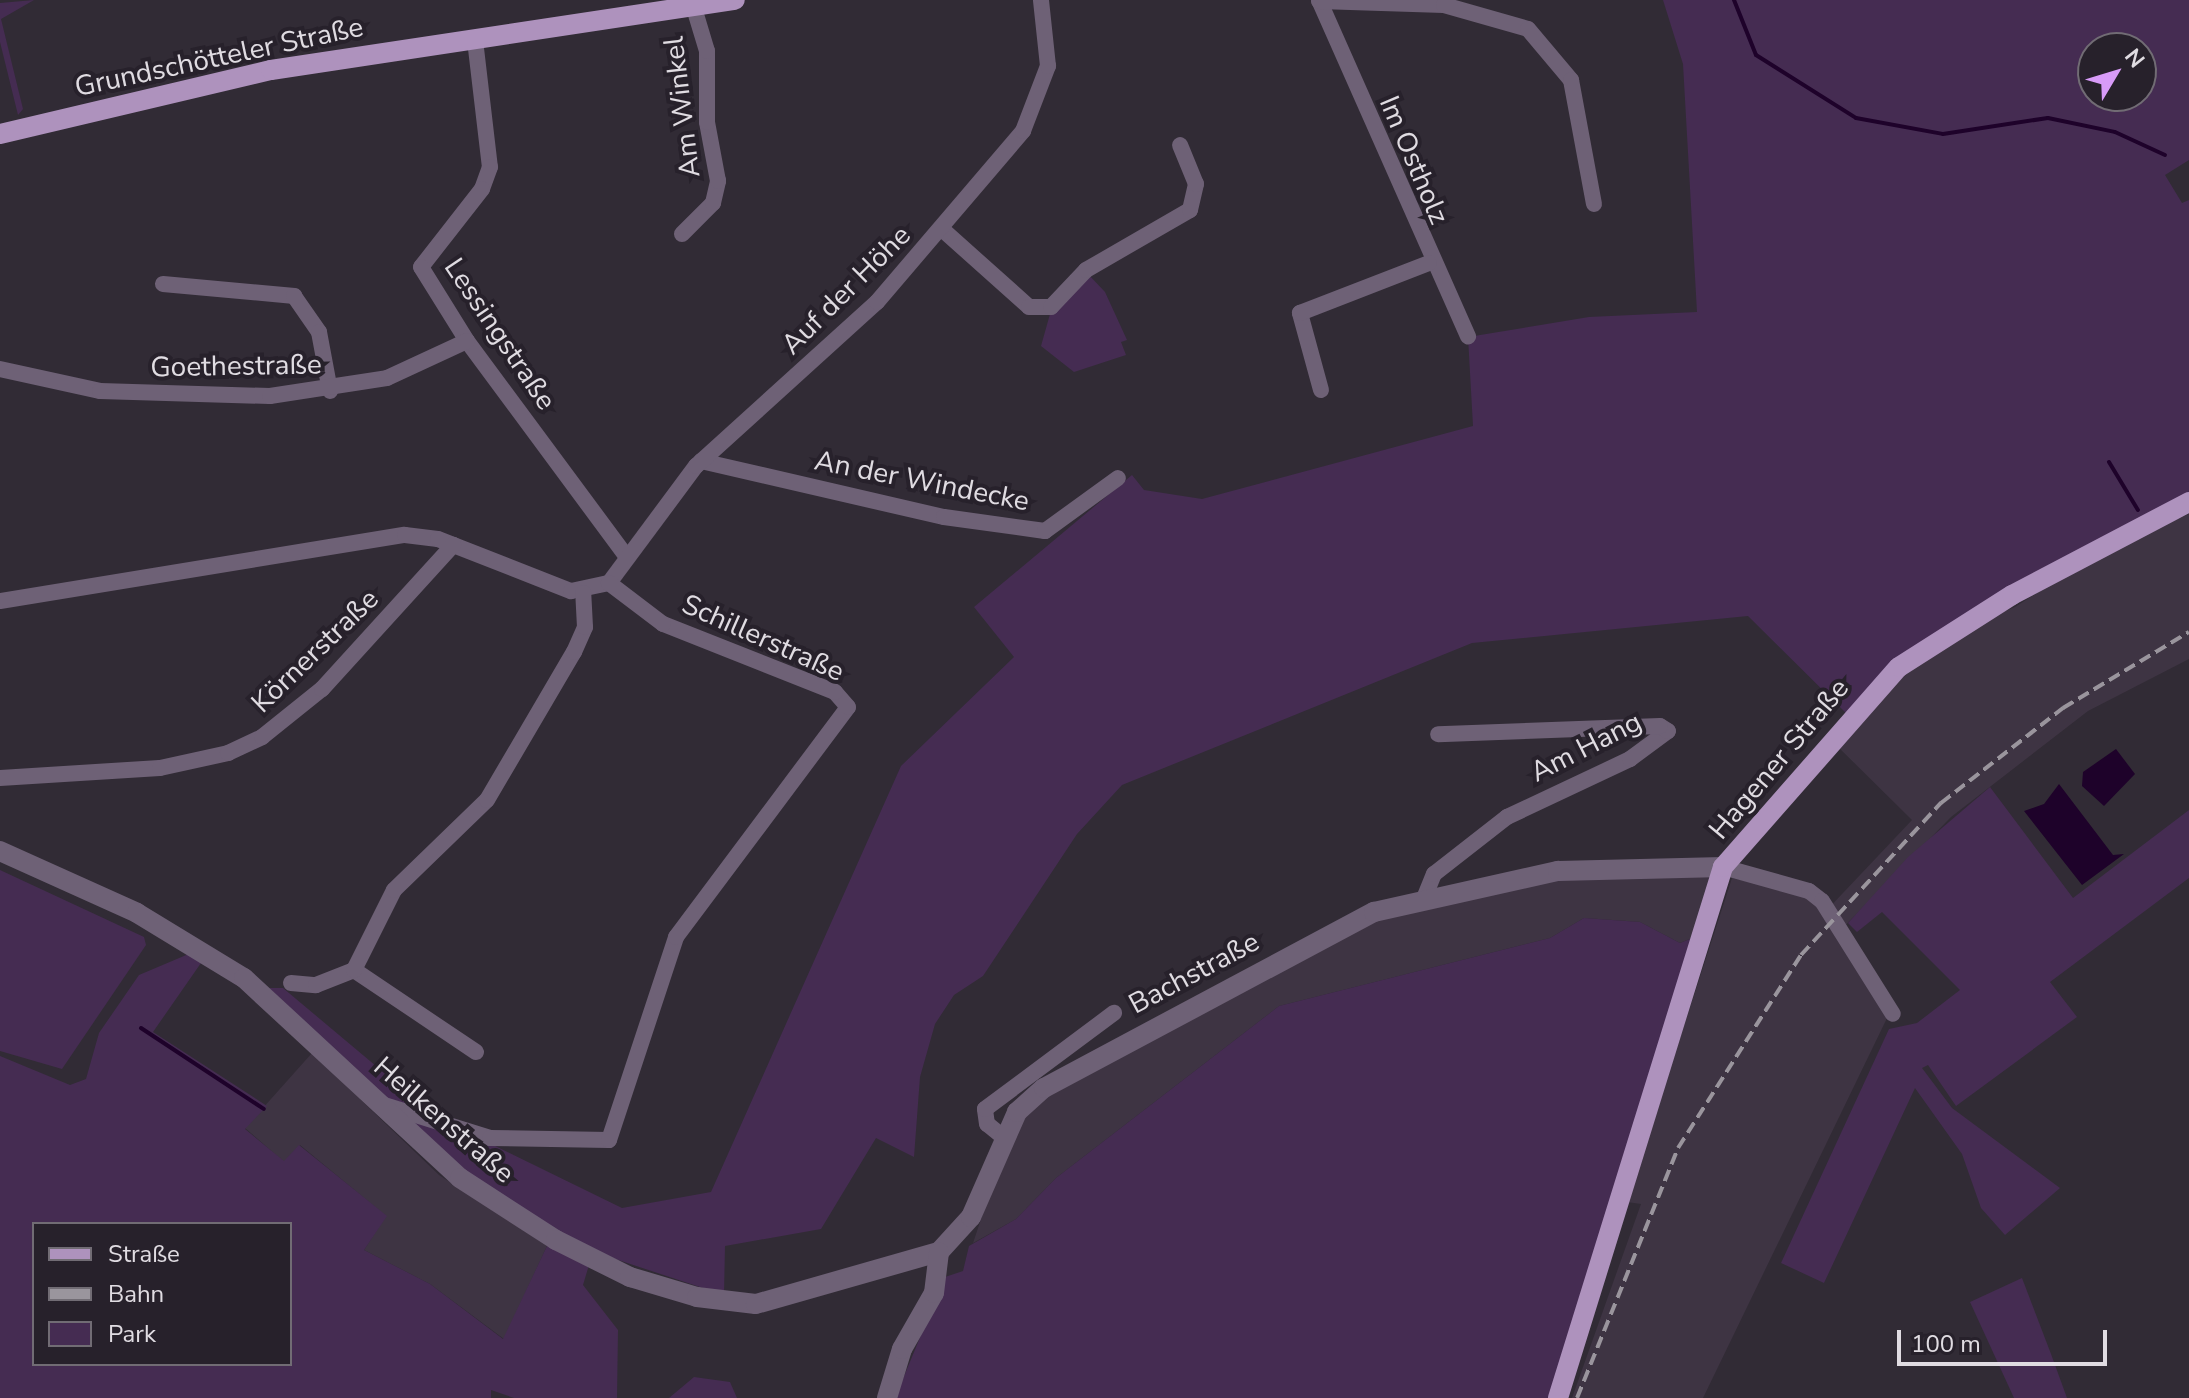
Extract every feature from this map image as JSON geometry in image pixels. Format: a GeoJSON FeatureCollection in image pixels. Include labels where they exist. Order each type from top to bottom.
{"type":"FeatureCollection","features":[{"type":"Feature","properties":{"kind":"main road","name":"Grundschötteler Straße"},"geometry":{"type":"LineString","coordinates":[[0,134],[271,70],[735,0]]}},
{"type":"Feature","properties":{"kind":"main road","name":"Hagener Straße"},"geometry":{"type":"LineString","coordinates":[[1558,1398],[1723,867],[1899,667],[2012,595],[2189,502]]}},
{"type":"Feature","properties":{"kind":"street","name":"Auf der Höhe"},"geometry":{"type":"LineString","coordinates":[[609,583],[701,461],[877,302],[943,230],[1035,112],[1050,46],[1041,0]]}},
{"type":"Feature","properties":{"kind":"street"},"geometry":{"type":"LineString","coordinates":[[1319,0],[1444,5],[1528,29],[1571,80],[1594,204]]}},
{"type":"Feature","properties":{"kind":"street","name":"Im Ostholz"},"geometry":{"type":"LineString","coordinates":[[1319,0],[1429,263],[1468,337]]}},
{"type":"Feature","properties":{"kind":"street","name":"Am Winkel"},"geometry":{"type":"LineString","coordinates":[[682,234],[713,203],[718,181],[707,122],[707,51],[694,8]]}},
{"type":"Feature","properties":{"kind":"street","name":"Lessingstraße"},"geometry":{"type":"LineString","coordinates":[[475,40],[490,167],[482,189],[421,261],[467,341],[627,557]]}},
{"type":"Feature","properties":{"kind":"street"},"geometry":{"type":"LineString","coordinates":[[943,230],[1029,307],[1051,307],[1086,270],[1190,210],[1196,184],[1180,145]]}},
{"type":"Feature","properties":{"kind":"street"},"geometry":{"type":"LineString","coordinates":[[1321,390],[1300,313],[1429,263]]}},
{"type":"Feature","properties":{"kind":"street"},"geometry":{"type":"LineString","coordinates":[[163,284],[294,296],[319,332],[330,391]]}},
{"type":"Feature","properties":{"kind":"street","name":"Goethestraße"},"geometry":{"type":"LineString","coordinates":[[0,369],[163,396],[330,391],[431,363],[467,341]]}},
{"type":"Feature","properties":{"kind":"street","name":"An der Windecke"},"geometry":{"type":"LineString","coordinates":[[701,461],[944,517],[1045,531],[1118,478]]}},
{"type":"Feature","properties":{"kind":"street"},"geometry":{"type":"LineString","coordinates":[[0,601],[386,536],[424,535],[583,593],[609,583]]}},
{"type":"Feature","properties":{"kind":"street","name":"Körnerstraße"},"geometry":{"type":"LineString","coordinates":[[0,778],[160,768],[228,753],[262,737],[322,689],[453,545]]}},
{"type":"Feature","properties":{"kind":"street","name":"Schillerstraße"},"geometry":{"type":"LineString","coordinates":[[384,1105],[490,1138],[609,1140],[676,937],[848,707],[835,692],[663,624],[609,583]]}},
{"type":"Feature","properties":{"kind":"street"},"geometry":{"type":"LineString","coordinates":[[291,983],[316,985],[354,970],[394,890],[487,800],[574,652],[585,627],[583,593]]}},
{"type":"Feature","properties":{"kind":"street","name":"Am Hang"},"geometry":{"type":"LineString","coordinates":[[1425,896],[1434,874],[1507,817],[1630,759],[1668,731],[1649,726],[1438,734]]}},
{"type":"Feature","properties":{"kind":"street","name":"Heilkenstraße"},"geometry":{"type":"LineString","coordinates":[[0,851],[205,952],[384,1105],[460,1178],[506,1210],[630,1277],[697,1297],[784,1301],[939,1252]]}},
{"type":"Feature","properties":{"kind":"street"},"geometry":{"type":"LineString","coordinates":[[1723,867],[1809,891],[1822,901],[1893,1014]]}},
{"type":"Feature","properties":{"kind":"street","name":"Bachstraße"},"geometry":{"type":"LineString","coordinates":[[939,1252],[971,1217],[1002,1136],[1044,1088],[1106,1052],[1374,912],[1425,896],[1558,871],[1723,867]]}},
{"type":"Feature","properties":{"kind":"street"},"geometry":{"type":"LineString","coordinates":[[354,970],[476,1052]]}},
{"type":"Feature","properties":{"kind":"street"},"geometry":{"type":"LineString","coordinates":[[1002,1136],[987,1124],[985,1109],[1114,1013]]}},
{"type":"Feature","properties":{"kind":"street"},"geometry":{"type":"LineString","coordinates":[[887,1398],[902,1349],[934,1293],[939,1252]]}},
{"type":"Feature","properties":{"kind":"shaded area"},"geometry":{"type":"Polygon","coordinates":[[[2189,514],[2189,659],[2088,711],[1951,817],[1838,933],[1889,1014],[1703,1398],[1572,1398],[1641,1204],[1627,1202],[1732,878],[1803,894],[1825,912],[1912,820],[1830,739],[1933,641],[2015,607],[2098,554],[2189,514]]]}},
{"type":"Feature","properties":{"kind":"shaded area"},"geometry":{"type":"Polygon","coordinates":[[[2116,749],[2135,774],[2104,806],[2082,786],[2083,772],[2116,749]]]}},
{"type":"Feature","properties":{"kind":"shaded area"},"geometry":{"type":"Polygon","coordinates":[[[2059,784],[2113,855],[2124,854],[2082,885],[2024,811],[2044,804],[2059,784]]]}},
{"type":"Feature","properties":{"kind":"shaded area"},"geometry":{"type":"Polygon","coordinates":[[[1558,874],[1710,874],[1710,883],[1695,937],[1680,943],[1640,922],[1584,918],[1550,938],[1279,1006],[1056,1178],[1016,1219],[973,1243],[1009,1135],[1047,1091],[1375,916],[1558,874]]]}},
{"type":"Feature","properties":{"kind":"shaded area"},"geometry":{"type":"Polygon","coordinates":[[[312,1053],[439,1175],[547,1246],[504,1339],[430,1284],[364,1250],[386,1216],[300,1145],[284,1162],[245,1128],[312,1053]]]}},
{"type":"Feature","properties":{"kind":"green space"},"geometry":{"type":"Polygon","coordinates":[[[34,0],[1,19],[23,109],[18,115],[0,42],[0,3],[34,0]]]}},
{"type":"Feature","properties":{"kind":"green space"},"geometry":{"type":"Polygon","coordinates":[[[1663,0],[2189,0],[2189,160],[2165,175],[2182,203],[2189,200],[2189,495],[1933,641],[1850,717],[1748,616],[1472,643],[1122,785],[1077,834],[983,976],[954,995],[935,1024],[920,1077],[914,1157],[876,1138],[821,1229],[725,1246],[724,1295],[585,1249],[468,1176],[269,988],[283,988],[438,1118],[622,1208],[711,1192],[901,766],[1014,657],[974,607],[1132,475],[1144,490],[1202,499],[1473,426],[1468,337],[1589,317],[1697,312],[1683,64],[1663,0]]]}},
{"type":"Feature","properties":{"kind":"green space"},"geometry":{"type":"Polygon","coordinates":[[[1088,274],[1105,292],[1127,340],[1121,342],[1126,355],[1074,372],[1041,346],[1050,314],[1088,274]]]}},
{"type":"Feature","properties":{"kind":"green space"},"geometry":{"type":"Polygon","coordinates":[[[1990,787],[2073,898],[2189,810],[2189,878],[2050,982],[2077,1017],[1956,1106],[1928,1065],[1922,1068],[1952,1108],[2060,1188],[2005,1235],[1981,1208],[1962,1154],[1915,1088],[1824,1283],[1781,1263],[1889,1029],[1917,1023],[1960,990],[1882,912],[1857,932],[1848,923],[1908,857],[1990,787]]]}},
{"type":"Feature","properties":{"kind":"green space"},"geometry":{"type":"Polygon","coordinates":[[[0,870],[144,937],[146,945],[62,1069],[0,1051],[0,870]]]}},
{"type":"Feature","properties":{"kind":"green space"},"geometry":{"type":"Polygon","coordinates":[[[1584,918],[1640,922],[1680,943],[1695,937],[1551,1398],[895,1398],[945,1277],[963,1271],[969,1246],[1016,1219],[1056,1178],[1279,1006],[1550,938],[1584,918]]]}},
{"type":"Feature","properties":{"kind":"green space"},"geometry":{"type":"Polygon","coordinates":[[[191,953],[201,963],[153,1032],[267,1106],[245,1129],[284,1161],[299,1145],[387,1216],[364,1250],[430,1284],[503,1339],[547,1246],[589,1265],[583,1285],[618,1330],[617,1398],[514,1398],[491,1390],[491,1398],[0,1398],[0,1056],[70,1085],[86,1079],[99,1033],[139,975],[191,953]]]}},
{"type":"Feature","properties":{"kind":"green space"},"geometry":{"type":"Polygon","coordinates":[[[2022,1278],[2067,1398],[2014,1398],[1970,1302],[2022,1278]]]}},
{"type":"Feature","properties":{"kind":"green space"},"geometry":{"type":"Polygon","coordinates":[[[694,1377],[730,1382],[737,1398],[669,1398],[694,1377]]]}},
{"type":"Feature","properties":{"kind":"waterway"},"geometry":{"type":"LineString","coordinates":[[1734,0],[1756,55],[1856,118],[1943,134],[2048,118],[2115,132],[2165,155]]}},
{"type":"Feature","properties":{"kind":"waterway"},"geometry":{"type":"LineString","coordinates":[[2109,462],[2138,510]]}},
{"type":"Feature","properties":{"kind":"waterway"},"geometry":{"type":"LineString","coordinates":[[141,1028],[264,1109]]}},
{"type":"Feature","properties":{"kind":"railway"},"geometry":{"type":"LineString","coordinates":[[1577,1398],[1678,1148],[1801,955],[1941,803],[2063,708],[2189,632]]}}]}
